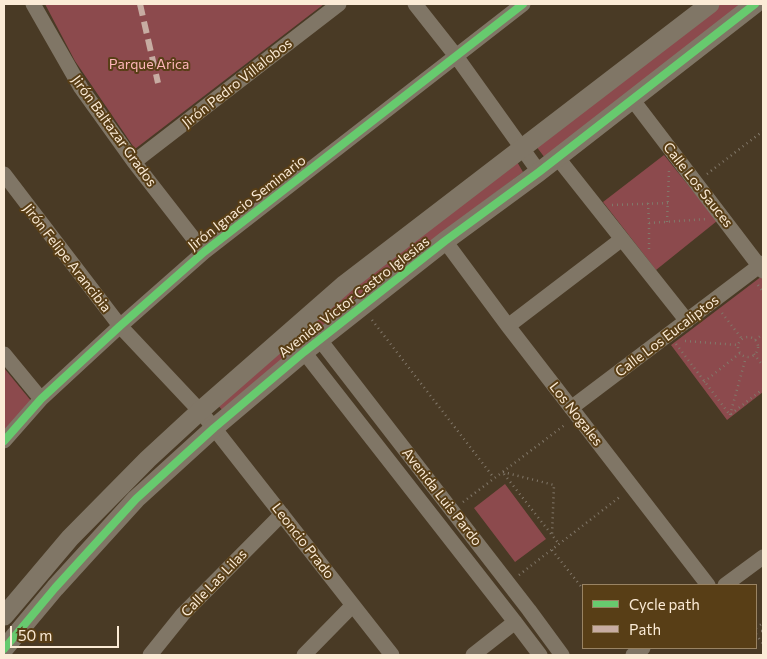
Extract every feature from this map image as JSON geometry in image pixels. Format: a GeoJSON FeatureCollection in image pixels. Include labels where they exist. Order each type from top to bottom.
{"type":"FeatureCollection","features":[{"type":"Feature","properties":{"kind":"street","name":"Jirón Baltazar Grados"},"geometry":{"type":"LineString","coordinates":[[33,4],[81,88],[134,162],[204,252]]}},
{"type":"Feature","properties":{"kind":"street","name":"Jirón Pedro Villalobos"},"geometry":{"type":"LineString","coordinates":[[134,162],[339,4]]}},
{"type":"Feature","properties":{"kind":"street"},"geometry":{"type":"LineString","coordinates":[[415,4],[456,56],[539,172]]}},
{"type":"Feature","properties":{"kind":"street","name":"Jirón Ignacio Seminario"},"geometry":{"type":"LineString","coordinates":[[4,441],[41,399],[204,252],[523,4]]}},
{"type":"Feature","properties":{"kind":"street","name":"Avenida Victor Castro Iglesias"},"geometry":{"type":"LineString","coordinates":[[4,616],[70,538],[148,459],[200,410],[345,284],[710,4]]}},
{"type":"Feature","properties":{"kind":"street","name":"Avenida Victor Castro Iglesias"},"geometry":{"type":"LineString","coordinates":[[4,649],[55,588],[136,499],[214,428],[304,352],[755,4]]}},
{"type":"Feature","properties":{"kind":"street","name":"Calle Los Sauces"},"geometry":{"type":"LineString","coordinates":[[632,99],[761,271]]}},
{"type":"Feature","properties":{"kind":"street"},"geometry":{"type":"LineString","coordinates":[[557,157],[687,321]]}},
{"type":"Feature","properties":{"kind":"street","name":"Jirón Felipe Arancibia"},"geometry":{"type":"LineString","coordinates":[[4,175],[120,326],[200,410],[214,428]]}},
{"type":"Feature","properties":{"kind":"street"},"geometry":{"type":"LineString","coordinates":[[508,326],[622,239]]}},
{"type":"Feature","properties":{"kind":"street","name":"Los Nogales"},"geometry":{"type":"LineString","coordinates":[[445,242],[707,584]]}},
{"type":"Feature","properties":{"kind":"street","name":"Calle Los Eucaliptos"},"geometry":{"type":"LineString","coordinates":[[574,412],[671,337],[687,321],[761,271]]}},
{"type":"Feature","properties":{"kind":"street","name":"Avenida Luis Pardo"},"geometry":{"type":"LineString","coordinates":[[320,340],[562,655]]}},
{"type":"Feature","properties":{"kind":"street","name":"Avenida Luis Pardo"},"geometry":{"type":"LineString","coordinates":[[304,352],[540,655]]}},
{"type":"Feature","properties":{"kind":"street"},"geometry":{"type":"LineString","coordinates":[[4,354],[41,399]]}},
{"type":"Feature","properties":{"kind":"street","name":"Leoncio Prado"},"geometry":{"type":"LineString","coordinates":[[214,428],[392,655]]}},
{"type":"Feature","properties":{"kind":"street","name":"Calle Las Lilas"},"geometry":{"type":"LineString","coordinates":[[150,655],[183,614],[282,514]]}},
{"type":"Feature","properties":{"kind":"street"},"geometry":{"type":"LineString","coordinates":[[727,584],[763,557]]}},
{"type":"Feature","properties":{"kind":"street"},"geometry":{"type":"LineString","coordinates":[[304,655],[353,605]]}},
{"type":"Feature","properties":{"kind":"street"},"geometry":{"type":"LineString","coordinates":[[473,655],[515,622]]}},
{"type":"Feature","properties":{"kind":"path"},"geometry":{"type":"LineString","coordinates":[[696,183],[763,131]]}},
{"type":"Feature","properties":{"kind":"path"},"geometry":{"type":"LineString","coordinates":[[667,222],[669,148]]}},
{"type":"Feature","properties":{"kind":"path"},"geometry":{"type":"LineString","coordinates":[[648,203],[649,273]]}},
{"type":"Feature","properties":{"kind":"path"},"geometry":{"type":"LineString","coordinates":[[595,205],[668,203]]}},
{"type":"Feature","properties":{"kind":"path"},"geometry":{"type":"LineString","coordinates":[[649,223],[723,218]]}},
{"type":"Feature","properties":{"kind":"path"},"geometry":{"type":"LineString","coordinates":[[761,271],[763,292]]}},
{"type":"Feature","properties":{"kind":"path"},"geometry":{"type":"LineString","coordinates":[[362,307],[494,478]]}},
{"type":"Feature","properties":{"kind":"path"},"geometry":{"type":"LineString","coordinates":[[721,313],[742,339]]}},
{"type":"Feature","properties":{"kind":"path"},"geometry":{"type":"LineString","coordinates":[[755,340],[763,334]]}},
{"type":"Feature","properties":{"kind":"path"},"geometry":{"type":"LineString","coordinates":[[671,337],[738,346]]}},
{"type":"Feature","properties":{"kind":"path"},"geometry":{"type":"LineString","coordinates":[[671,337],[730,415]]}},
{"type":"Feature","properties":{"kind":"path"},"geometry":{"type":"LineString","coordinates":[[747,337],[755,340],[758,346],[754,354],[746,357],[740,353],[738,346],[742,339],[747,337]]}},
{"type":"Feature","properties":{"kind":"path"},"geometry":{"type":"LineString","coordinates":[[704,382],[740,353]]}},
{"type":"Feature","properties":{"kind":"path"},"geometry":{"type":"LineString","coordinates":[[754,354],[763,366]]}},
{"type":"Feature","properties":{"kind":"path"},"geometry":{"type":"LineString","coordinates":[[730,415],[746,357]]}},
{"type":"Feature","properties":{"kind":"path"},"geometry":{"type":"LineString","coordinates":[[730,415],[763,389]]}},
{"type":"Feature","properties":{"kind":"path"},"geometry":{"type":"LineString","coordinates":[[452,511],[503,472],[574,412]]}},
{"type":"Feature","properties":{"kind":"path"},"geometry":{"type":"LineString","coordinates":[[503,472],[554,485],[552,535]]}},
{"type":"Feature","properties":{"kind":"path"},"geometry":{"type":"LineString","coordinates":[[503,472],[559,544]]}},
{"type":"Feature","properties":{"kind":"path"},"geometry":{"type":"LineString","coordinates":[[508,584],[632,487]]}},
{"type":"Feature","properties":{"kind":"path"},"geometry":{"type":"LineString","coordinates":[[552,550],[582,588]]}},
{"type":"Feature","properties":{"kind":"path"},"geometry":{"type":"LineString","coordinates":[[757,633],[763,644]]}},
{"type":"Feature","properties":{"kind":"green space","name":"Parque Arica"},"geometry":{"type":"Polygon","coordinates":[[[45,4],[324,4],[135,149],[75,61],[45,4]]]}},
{"type":"Feature","properties":{"kind":"green space"},"geometry":{"type":"Polygon","coordinates":[[[720,4],[745,4],[545,158],[536,146],[720,4]]]}},
{"type":"Feature","properties":{"kind":"green space"},"geometry":{"type":"Polygon","coordinates":[[[664,155],[717,221],[656,270],[603,202],[664,155]]]}},
{"type":"Feature","properties":{"kind":"green space"},"geometry":{"type":"Polygon","coordinates":[[[516,160],[523,172],[358,296],[224,412],[215,402],[354,284],[516,160]]]}},
{"type":"Feature","properties":{"kind":"green space"},"geometry":{"type":"Polygon","coordinates":[[[762,276],[763,392],[727,420],[671,345],[762,276]]]}},
{"type":"Feature","properties":{"kind":"green space"},"geometry":{"type":"Polygon","coordinates":[[[4,368],[32,402],[4,433],[4,368]]]}},
{"type":"Feature","properties":{"kind":"green space"},"geometry":{"type":"Polygon","coordinates":[[[505,484],[546,539],[515,562],[474,508],[505,484]]]}},
{"type":"Feature","properties":{"kind":"marked path"},"geometry":{"type":"LineString","coordinates":[[140,4],[158,83]]}},
{"type":"Feature","properties":{"kind":"cycle path"},"geometry":{"type":"LineString","coordinates":[[4,441],[41,399],[204,252],[523,4]]}},
{"type":"Feature","properties":{"kind":"cycle path"},"geometry":{"type":"LineString","coordinates":[[4,649],[55,588],[136,499],[214,428],[304,352],[445,241],[539,172],[755,4]]}}]}
